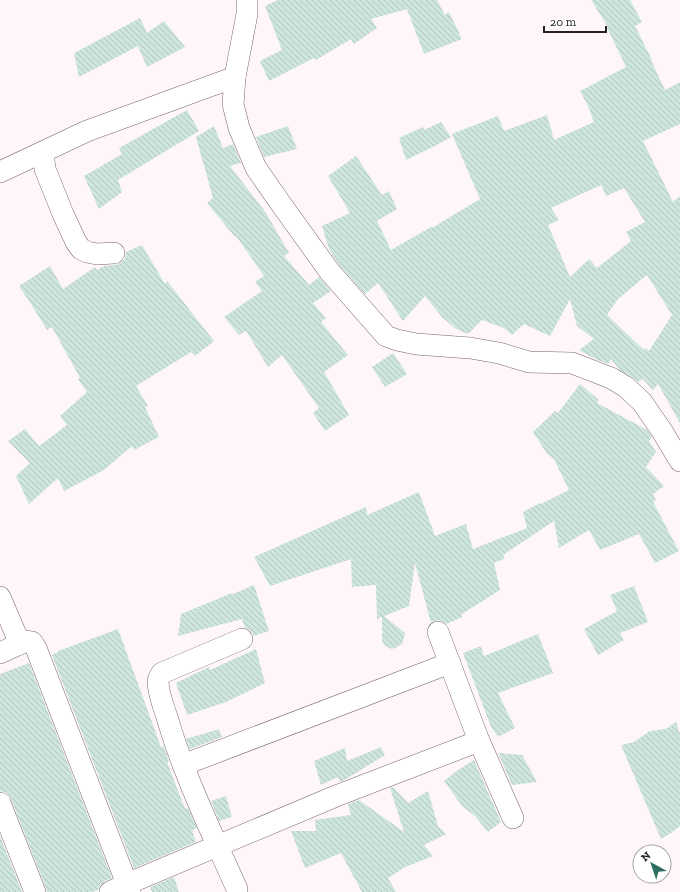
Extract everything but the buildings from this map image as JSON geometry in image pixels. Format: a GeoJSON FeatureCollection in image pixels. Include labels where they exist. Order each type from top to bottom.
{"type":"FeatureCollection","features":[{"type":"Feature","properties":{"kind":"street"},"geometry":{"type":"LineString","coordinates":[[247,0],[247,14],[235,77],[233,104],[239,128],[256,168],[330,272],[386,336],[416,344],[470,348],[499,353],[529,362],[572,363],[612,378],[626,386],[642,402],[662,431],[680,462]]}},
{"type":"Feature","properties":{"kind":"street"},"geometry":{"type":"LineString","coordinates":[[0,172],[87,131],[235,77]]}},
{"type":"Feature","properties":{"kind":"street"},"geometry":{"type":"LineString","coordinates":[[42,152],[45,169],[63,214],[76,242],[81,249],[97,254],[114,252]]}},
{"type":"Feature","properties":{"kind":"street"},"geometry":{"type":"LineString","coordinates":[[0,597],[20,644]]}},
{"type":"Feature","properties":{"kind":"street"},"geometry":{"type":"LineString","coordinates":[[438,632],[479,741],[513,818]]}},
{"type":"Feature","properties":{"kind":"street"},"geometry":{"type":"LineString","coordinates":[[237,889],[183,765],[171,733],[160,695],[159,677],[162,673],[242,639]]}},
{"type":"Feature","properties":{"kind":"street"},"geometry":{"type":"LineString","coordinates":[[0,653],[26,642],[32,642],[36,648],[122,889],[217,845],[336,796],[479,741]]}},
{"type":"Feature","properties":{"kind":"street"},"geometry":{"type":"LineString","coordinates":[[183,765],[450,663]]}},
{"type":"Feature","properties":{"kind":"street"},"geometry":{"type":"LineString","coordinates":[[0,803],[34,892]]}}]}
